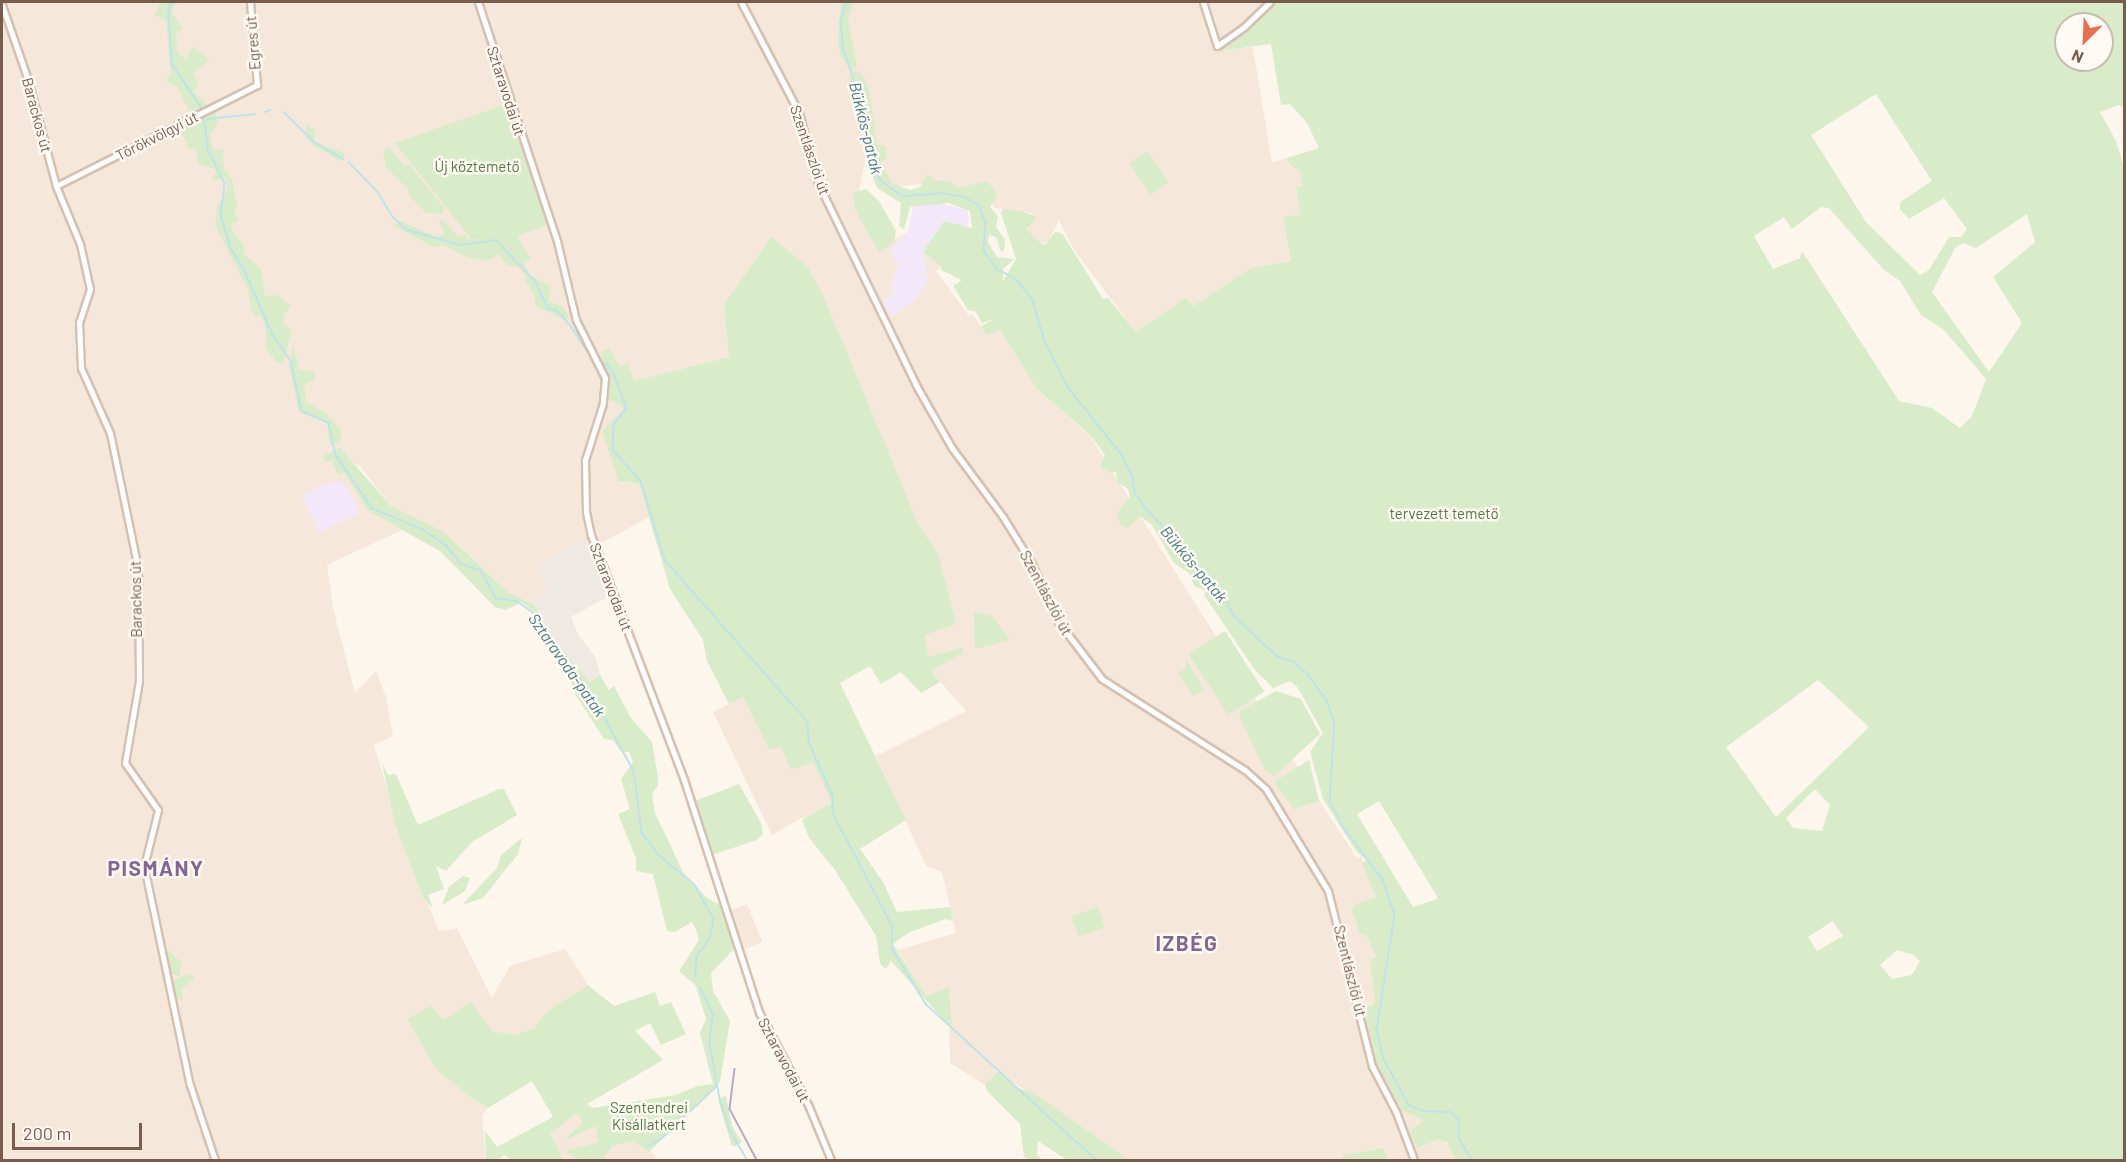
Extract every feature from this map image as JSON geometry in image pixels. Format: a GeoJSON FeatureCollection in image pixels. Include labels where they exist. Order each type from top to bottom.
{"type":"FeatureCollection","features":[{"type":"Feature","properties":{"kind":"street","name":"Egres út"},"geometry":{"type":"LineString","coordinates":[[250,2],[257,86]]}},
{"type":"Feature","properties":{"kind":"street","name":"Sztaravodai út"},"geometry":{"type":"LineString","coordinates":[[478,2],[557,241],[576,321],[602,367],[605,389],[587,445],[584,471],[586,512],[591,535],[684,780],[759,1012],[809,1107],[831,1161]]}},
{"type":"Feature","properties":{"kind":"street","name":"Szentlászlói út"},"geometry":{"type":"LineString","coordinates":[[741,2],[799,113],[818,183],[917,387],[952,448],[1020,545],[1057,620],[1102,679],[1245,770],[1266,789],[1328,891],[1372,1066],[1396,1112],[1414,1161]]}},
{"type":"Feature","properties":{"kind":"street"},"geometry":{"type":"LineString","coordinates":[[1203,2],[1217,46],[1244,27],[1270,2]]}},
{"type":"Feature","properties":{"kind":"street","name":"Barackos út"},"geometry":{"type":"LineString","coordinates":[[2,5],[28,80],[56,186],[80,244],[90,289],[79,322],[81,368],[110,433],[138,568],[139,690],[125,764],[158,810],[144,866],[188,1077],[215,1161]]}},
{"type":"Feature","properties":{"kind":"street","name":"Törökvölgyi út"},"geometry":{"type":"LineString","coordinates":[[56,186],[257,86]]}},
{"type":"Feature","properties":{"kind":"shaded area"},"geometry":{"type":"Polygon","coordinates":[[[2,2],[1269,2],[1220,51],[1253,47],[1272,163],[1287,158],[1289,164],[1300,171],[1302,186],[1296,187],[1301,214],[1283,217],[1291,261],[1251,268],[1192,307],[1186,299],[1136,332],[1074,250],[1059,220],[1049,240],[1041,246],[1028,229],[1032,213],[994,208],[985,185],[959,191],[922,184],[892,187],[874,157],[868,106],[850,75],[862,113],[866,154],[858,197],[877,249],[908,232],[914,204],[969,219],[967,227],[944,221],[923,252],[941,266],[936,271],[969,316],[973,314],[987,336],[1000,330],[1037,389],[1090,436],[1320,802],[1357,858],[1361,856],[1377,900],[1367,929],[1376,958],[1375,999],[1374,1004],[1365,1005],[1424,1120],[1417,1148],[1438,1140],[1447,1143],[1455,1160],[1389,1160],[1383,1148],[1344,1155],[1340,1160],[1129,1160],[998,1072],[985,1085],[950,1063],[949,989],[926,997],[898,950],[956,933],[942,872],[926,866],[876,756],[966,711],[931,671],[962,653],[961,647],[928,657],[924,635],[938,554],[918,524],[724,305],[729,357],[634,381],[621,483],[639,483],[649,517],[594,547],[535,567],[549,587],[534,604],[509,593],[443,531],[391,506],[359,465],[332,461],[344,473],[368,511],[402,530],[327,565],[334,612],[355,693],[376,671],[386,697],[393,736],[374,745],[405,848],[439,931],[457,928],[492,998],[510,966],[565,949],[588,985],[546,1012],[535,1028],[514,1035],[492,1031],[473,1099],[488,1108],[482,1115],[486,1160],[2,1160],[2,2]]]}},
{"type":"Feature","properties":{"kind":"shaded area"},"geometry":{"type":"Polygon","coordinates":[[[914,204],[943,204],[967,210],[969,219],[967,227],[944,221],[923,252],[928,280],[923,289],[915,300],[890,318],[882,300],[892,295],[893,276],[899,267],[890,249],[908,232],[914,204]]]}},
{"type":"Feature","properties":{"kind":"shaded area"},"geometry":{"type":"Polygon","coordinates":[[[339,482],[347,487],[360,513],[319,532],[302,496],[328,483],[339,482]]]}},
{"type":"Feature","properties":{"kind":"shaded area"},"geometry":{"type":"Polygon","coordinates":[[[590,537],[609,596],[571,617],[579,636],[595,656],[600,675],[591,684],[553,638],[534,604],[549,587],[535,567],[590,537]]]}},
{"type":"Feature","properties":{"kind":"shaded area"},"geometry":{"type":"Polygon","coordinates":[[[743,697],[769,750],[781,747],[813,761],[832,803],[813,817],[801,818],[772,835],[713,712],[743,697]]]}},
{"type":"Feature","properties":{"kind":"shaded area"},"geometry":{"type":"Polygon","coordinates":[[[747,904],[762,942],[745,949],[729,911],[747,904]]]}},
{"type":"Feature","properties":{"kind":"shaded area"},"geometry":{"type":"Polygon","coordinates":[[[577,1113],[583,1123],[566,1136],[568,1139],[595,1125],[599,1142],[567,1150],[581,1160],[565,1160],[549,1134],[577,1113]]]}},
{"type":"Feature","properties":{"kind":"shaded area"},"geometry":{"type":"Polygon","coordinates":[[[632,1141],[656,1156],[653,1160],[603,1160],[612,1146],[632,1141]]]}},
{"type":"Feature","properties":{"kind":"green space"},"geometry":{"type":"Polygon","coordinates":[[[161,2],[178,2],[171,11],[183,29],[176,32],[177,52],[187,59],[192,46],[210,59],[193,74],[199,84],[193,92],[208,106],[191,114],[177,87],[166,81],[171,73],[166,20],[154,15],[161,2]]]}},
{"type":"Feature","properties":{"kind":"green space"},"geometry":{"type":"Polygon","coordinates":[[[841,2],[854,2],[848,18],[857,67],[849,68],[841,58],[838,42],[841,2]]]}},
{"type":"Feature","properties":{"kind":"green space","name":"tervezett temető"},"geometry":{"type":"Polygon","coordinates":[[[1269,2],[2124,2],[2124,108],[2119,105],[2100,112],[2116,141],[2124,167],[2124,1160],[1455,1160],[1447,1142],[1438,1140],[1417,1148],[1410,1132],[1423,1120],[1402,1110],[1376,1062],[1363,1007],[1374,1004],[1370,960],[1376,957],[1367,936],[1360,934],[1352,911],[1354,905],[1376,897],[1362,863],[1366,860],[1356,851],[1323,799],[1310,752],[1323,733],[1298,688],[1290,681],[1273,688],[1255,670],[1204,595],[1206,591],[1194,586],[1189,573],[1174,563],[1152,525],[1140,516],[1128,528],[1121,526],[1117,513],[1130,497],[1128,489],[1118,483],[1116,472],[1109,473],[1100,466],[1105,455],[1090,435],[1037,389],[1000,330],[987,336],[981,326],[994,319],[982,323],[976,312],[968,310],[953,286],[962,280],[941,270],[941,266],[923,252],[944,221],[972,228],[970,211],[948,203],[910,207],[904,229],[899,226],[901,203],[877,188],[868,164],[862,109],[849,78],[851,71],[862,73],[869,89],[877,145],[886,146],[886,159],[880,162],[893,184],[910,190],[920,187],[927,174],[936,181],[949,181],[958,188],[988,181],[997,196],[990,207],[998,216],[996,227],[1005,240],[1004,251],[1001,252],[996,237],[989,235],[988,242],[997,257],[1014,259],[1003,269],[1003,281],[1016,259],[1001,213],[1003,209],[1021,211],[1037,217],[1027,229],[1041,244],[1045,245],[1055,232],[1062,233],[1103,299],[1108,298],[1136,332],[1186,298],[1193,306],[1251,268],[1291,261],[1283,217],[1300,214],[1296,187],[1302,186],[1300,171],[1289,164],[1287,158],[1319,148],[1307,123],[1290,104],[1281,105],[1271,44],[1220,51],[1217,42],[1241,28],[1269,2]],[[1876,94],[1811,135],[1866,222],[1920,275],[1929,270],[1949,237],[1961,237],[1967,229],[1944,198],[1909,219],[1900,209],[1900,202],[1932,181],[1876,94]],[[1821,207],[1792,229],[1784,217],[1754,236],[1773,269],[1800,258],[1802,251],[1899,401],[1932,408],[1960,428],[1972,416],[1986,379],[1944,330],[1921,315],[1900,281],[1883,269],[1829,208],[1821,207]],[[2027,214],[1976,248],[1963,243],[1955,248],[1932,292],[1989,372],[2022,323],[1993,277],[2035,242],[2027,214]],[[1818,680],[1726,747],[1776,817],[1869,727],[1818,680]],[[1815,789],[1786,818],[1793,828],[1822,831],[1830,805],[1815,789]],[[1379,801],[1357,814],[1413,907],[1437,899],[1379,801]],[[1833,921],[1808,937],[1817,951],[1843,936],[1833,921]],[[1897,950],[1880,965],[1892,979],[1912,975],[1920,961],[1912,954],[1897,950]]]}},
{"type":"Feature","properties":{"kind":"green space","name":"Új köztemető"},"geometry":{"type":"Polygon","coordinates":[[[506,104],[548,225],[517,236],[531,259],[524,264],[530,275],[551,287],[549,301],[563,307],[569,317],[565,320],[536,306],[533,292],[525,281],[527,278],[519,267],[506,265],[499,254],[487,261],[467,257],[443,245],[433,247],[393,225],[401,221],[438,238],[444,233],[439,220],[445,221],[458,237],[464,235],[471,241],[481,238],[472,240],[395,143],[506,104]]]}},
{"type":"Feature","properties":{"kind":"green space"},"geometry":{"type":"Polygon","coordinates":[[[216,112],[218,123],[211,133],[211,142],[214,149],[223,149],[224,169],[232,179],[237,206],[234,213],[239,220],[231,224],[232,230],[244,246],[243,253],[261,269],[265,296],[277,295],[291,306],[284,314],[283,324],[292,330],[283,363],[276,362],[266,348],[266,327],[261,316],[256,318],[251,309],[248,290],[215,225],[218,204],[228,188],[224,178],[212,181],[216,170],[199,164],[195,150],[188,148],[180,129],[216,112]]]}},
{"type":"Feature","properties":{"kind":"green space"},"geometry":{"type":"Polygon","coordinates":[[[307,124],[315,131],[314,143],[345,153],[342,162],[313,145],[306,136],[307,124]]]}},
{"type":"Feature","properties":{"kind":"green space"},"geometry":{"type":"Polygon","coordinates":[[[388,147],[405,166],[410,165],[444,208],[443,214],[426,213],[410,197],[408,189],[386,167],[383,152],[388,147]]]}},
{"type":"Feature","properties":{"kind":"green space"},"geometry":{"type":"Polygon","coordinates":[[[1147,151],[1169,182],[1151,195],[1129,164],[1147,151]]]}},
{"type":"Feature","properties":{"kind":"green space"},"geometry":{"type":"Polygon","coordinates":[[[866,189],[879,201],[896,231],[894,242],[879,252],[855,210],[853,193],[866,189]]]}},
{"type":"Feature","properties":{"kind":"green space"},"geometry":{"type":"Polygon","coordinates":[[[771,237],[807,266],[823,295],[918,524],[938,554],[956,624],[925,635],[928,657],[962,647],[963,653],[931,671],[940,682],[921,693],[901,672],[881,684],[870,666],[840,683],[906,820],[860,849],[883,882],[897,912],[950,907],[953,921],[945,919],[908,933],[893,944],[926,996],[949,988],[952,1029],[891,961],[886,969],[880,964],[876,936],[835,870],[809,838],[802,820],[832,803],[813,762],[791,770],[781,747],[769,750],[743,697],[729,704],[707,661],[703,640],[670,589],[639,483],[619,482],[602,431],[624,409],[609,399],[601,352],[609,349],[619,366],[628,364],[634,381],[729,357],[724,305],[771,237]]]}},
{"type":"Feature","properties":{"kind":"green space"},"geometry":{"type":"Polygon","coordinates":[[[293,345],[299,369],[315,372],[315,380],[304,384],[306,402],[325,413],[341,430],[340,441],[330,446],[327,423],[299,412],[289,365],[293,345]]]}},
{"type":"Feature","properties":{"kind":"green space","name":"Szentendrei Kisállatkert"},"geometry":{"type":"Polygon","coordinates":[[[340,448],[391,506],[443,531],[509,593],[534,604],[553,638],[590,683],[600,675],[609,690],[614,686],[631,718],[652,742],[658,777],[658,785],[652,794],[655,813],[683,872],[707,898],[721,905],[735,948],[711,973],[713,991],[730,1021],[720,1082],[649,1152],[632,1141],[612,1146],[603,1160],[581,1160],[568,1154],[567,1150],[599,1142],[595,1126],[568,1139],[566,1137],[583,1123],[577,1113],[550,1134],[564,1160],[512,1160],[504,1155],[499,1160],[486,1160],[485,1131],[497,1147],[553,1117],[532,1081],[488,1108],[473,1099],[436,1069],[407,1019],[431,1006],[444,1020],[471,1002],[492,1031],[514,1035],[535,1028],[546,1012],[588,985],[614,1006],[655,992],[660,1006],[671,1002],[686,1034],[661,1045],[650,1023],[635,1031],[663,1060],[587,1104],[593,1108],[676,1095],[697,1086],[713,1084],[700,1033],[706,1019],[696,986],[679,971],[699,940],[697,932],[692,922],[675,932],[667,931],[653,874],[636,871],[636,858],[618,814],[630,809],[621,779],[633,762],[629,752],[621,752],[613,740],[604,739],[575,694],[567,671],[542,637],[547,632],[536,613],[522,602],[506,610],[495,607],[440,551],[368,511],[344,473],[338,475],[332,461],[326,462],[322,456],[340,448]]]}},
{"type":"Feature","properties":{"kind":"green space"},"geometry":{"type":"Polygon","coordinates":[[[974,612],[992,616],[1010,640],[975,649],[974,612]]]}},
{"type":"Feature","properties":{"kind":"green space"},"geometry":{"type":"Polygon","coordinates":[[[1225,631],[1264,691],[1228,715],[1189,654],[1225,631]]]}},
{"type":"Feature","properties":{"kind":"green space"},"geometry":{"type":"Polygon","coordinates":[[[1186,659],[1204,689],[1193,696],[1178,673],[1185,669],[1186,659]]]}},
{"type":"Feature","properties":{"kind":"green space"},"geometry":{"type":"Polygon","coordinates":[[[1276,691],[1301,699],[1320,734],[1274,776],[1266,772],[1239,716],[1241,710],[1276,691]]]}},
{"type":"Feature","properties":{"kind":"green space"},"geometry":{"type":"Polygon","coordinates":[[[1309,760],[1319,801],[1294,809],[1274,782],[1309,760]]]}},
{"type":"Feature","properties":{"kind":"green space"},"geometry":{"type":"Polygon","coordinates":[[[382,763],[388,775],[396,774],[418,825],[499,789],[504,789],[517,815],[472,842],[446,871],[436,866],[444,889],[428,895],[433,909],[423,898],[395,824],[382,763]]]}},
{"type":"Feature","properties":{"kind":"green space"},"geometry":{"type":"Polygon","coordinates":[[[739,784],[761,823],[763,834],[757,840],[712,855],[694,801],[739,784]]]}},
{"type":"Feature","properties":{"kind":"green space"},"geometry":{"type":"Polygon","coordinates":[[[522,838],[518,854],[483,898],[462,905],[497,868],[501,855],[522,838]]]}},
{"type":"Feature","properties":{"kind":"green space"},"geometry":{"type":"Polygon","coordinates":[[[463,876],[470,878],[465,891],[442,905],[449,887],[463,876]]]}},
{"type":"Feature","properties":{"kind":"green space"},"geometry":{"type":"Polygon","coordinates":[[[1098,907],[1105,928],[1078,937],[1071,916],[1098,907]]]}},
{"type":"Feature","properties":{"kind":"green space"},"geometry":{"type":"Polygon","coordinates":[[[165,947],[182,963],[179,977],[170,972],[165,947]]]}},
{"type":"Feature","properties":{"kind":"green space"},"geometry":{"type":"Polygon","coordinates":[[[190,973],[195,979],[182,988],[183,999],[173,999],[171,982],[190,973]]]}},
{"type":"Feature","properties":{"kind":"green space"},"geometry":{"type":"Polygon","coordinates":[[[998,1071],[1017,1088],[1032,1092],[1129,1160],[1067,1160],[1038,1141],[1037,1155],[1043,1160],[1029,1160],[1024,1157],[1020,1124],[987,1091],[985,1085],[998,1071]]]}},
{"type":"Feature","properties":{"kind":"green space"},"geometry":{"type":"Polygon","coordinates":[[[726,1095],[732,1126],[742,1142],[736,1146],[732,1146],[718,1100],[726,1095]]]}},
{"type":"Feature","properties":{"kind":"green space"},"geometry":{"type":"Polygon","coordinates":[[[1383,1148],[1389,1160],[1340,1160],[1344,1155],[1383,1148]]]}},
{"type":"Feature","properties":{"kind":"waterway","name":"Sztaravoda-patak"},"geometry":{"type":"LineString","coordinates":[[173,2],[169,10],[172,64],[203,110]]}},
{"type":"Feature","properties":{"kind":"waterway","name":"Bükkös-patak"},"geometry":{"type":"LineString","coordinates":[[847,2],[841,22],[843,47],[862,102],[870,155],[880,180],[903,196],[942,193],[964,197],[978,204],[986,223],[984,251],[997,269],[1015,278],[1032,298],[1045,341],[1068,387],[1122,455],[1133,478],[1135,493],[1182,548],[1209,587],[1224,597],[1234,616],[1277,656],[1294,662],[1308,674],[1327,701],[1335,723],[1330,801],[1342,825],[1383,880],[1395,915],[1377,1030],[1383,1057],[1409,1105],[1423,1111],[1451,1112],[1459,1120],[1459,1137],[1472,1160]]}},
{"type":"Feature","properties":{"kind":"waterway"},"geometry":{"type":"LineString","coordinates":[[265,112],[271,110]]}},
{"type":"Feature","properties":{"kind":"waterway"},"geometry":{"type":"LineString","coordinates":[[284,112],[314,142],[343,159]]}},
{"type":"Feature","properties":{"kind":"waterway","name":"Sztaravoda-patak"},"geometry":{"type":"LineString","coordinates":[[204,114],[208,149],[225,184],[221,215],[232,250],[244,269],[273,335],[291,361],[302,411],[329,423],[336,455],[372,508],[422,529],[446,545],[461,564],[481,570],[496,598],[517,601],[533,612],[593,697],[634,771],[642,833],[659,855],[695,885],[714,919],[710,939],[697,956],[696,977]]}},
{"type":"Feature","properties":{"kind":"waterway"},"geometry":{"type":"LineString","coordinates":[[207,119],[255,114]]}},
{"type":"Feature","properties":{"kind":"waterway"},"geometry":{"type":"LineString","coordinates":[[349,162],[378,192],[393,217],[408,230],[461,245],[496,240],[536,282],[548,308],[558,311],[595,362]]}},
{"type":"Feature","properties":{"kind":"waterway"},"geometry":{"type":"LineString","coordinates":[[599,363],[607,364],[615,376],[626,409],[614,425],[613,450],[641,481],[665,560],[808,722],[809,742],[833,796],[833,813],[893,927],[892,948],[926,1004],[1096,1160]]}},
{"type":"Feature","properties":{"kind":"waterway","name":"Sztaravoda-patak"},"geometry":{"type":"LineString","coordinates":[[700,987],[713,1014],[710,1044],[720,1098],[730,1130],[747,1160]]}},
{"type":"Feature","properties":{"kind":"waterway"},"geometry":{"type":"LineString","coordinates":[[646,1147],[661,1139],[717,1086]]}},
{"type":"Feature","properties":{"kind":"tram line"},"geometry":{"type":"LineString","coordinates":[[735,1069],[730,1109],[757,1160]]}},
{"type":"Feature","properties":{"kind":"district","name":"PISMÁNY"},"geometry":{"type":"Point","coordinates":[156,868]}},
{"type":"Feature","properties":{"kind":"district","name":"IZBÉG"},"geometry":{"type":"Point","coordinates":[1187,943]}}]}
